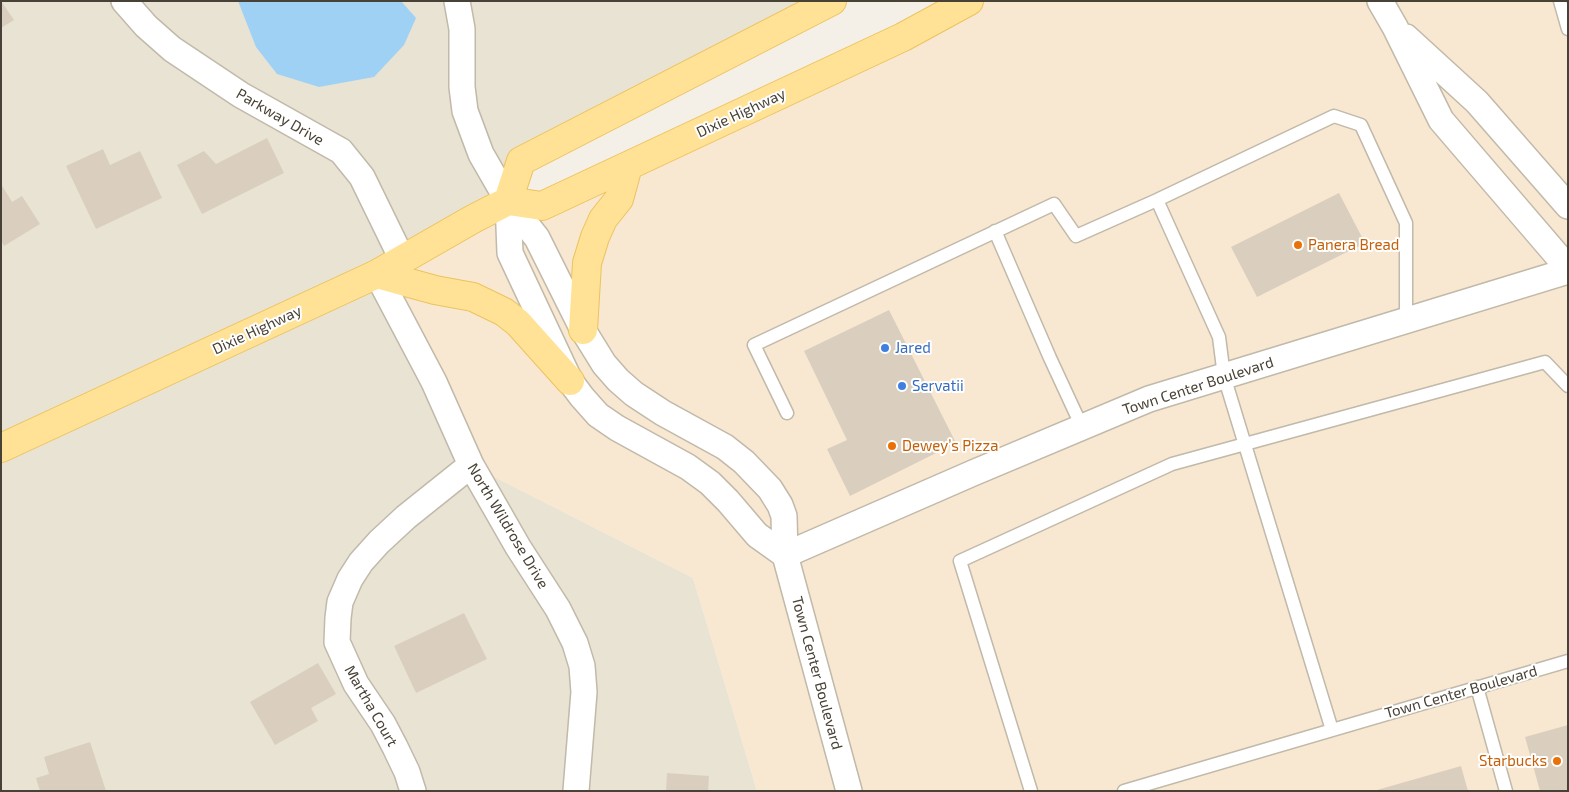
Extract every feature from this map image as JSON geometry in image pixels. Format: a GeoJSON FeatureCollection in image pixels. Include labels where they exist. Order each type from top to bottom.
{"type":"FeatureCollection","features":[{"type":"Feature","properties":{"kind":"main road"},"geometry":{"type":"LineString","coordinates":[[508,202],[521,161],[832,1]]}},
{"type":"Feature","properties":{"kind":"main road","name":"Dixie Highway"},"geometry":{"type":"LineString","coordinates":[[1,448],[377,274],[473,219],[508,202],[542,206],[903,36],[969,1]]}},
{"type":"Feature","properties":{"kind":"main road"},"geometry":{"type":"LineString","coordinates":[[583,330],[587,263],[603,219],[619,199],[628,166]]}},
{"type":"Feature","properties":{"kind":"main road"},"geometry":{"type":"LineString","coordinates":[[377,274],[435,290],[473,297],[504,312],[518,323],[570,381]]}},
{"type":"Feature","properties":{"kind":"street","name":"Parkway Drive"},"geometry":{"type":"LineString","coordinates":[[124,1],[146,26],[172,49],[241,95],[341,152],[362,178],[403,260]]}},
{"type":"Feature","properties":{"kind":"street","name":"Town Center Boulevard"},"geometry":{"type":"LineString","coordinates":[[457,1],[462,29],[462,87],[465,111],[481,154],[508,202],[537,238],[583,330],[604,364],[634,394],[663,413],[725,447],[744,462],[770,490],[780,505],[784,516],[785,555],[850,791]]}},
{"type":"Feature","properties":{"kind":"street","name":"Town Center Boulevard"},"geometry":{"type":"LineString","coordinates":[[785,555],[818,539],[1149,399],[1568,270],[1441,120],[1380,1]]}},
{"type":"Feature","properties":{"kind":"street","name":"Town Center Boulevard"},"geometry":{"type":"LineString","coordinates":[[1395,27],[1477,102],[1568,206]]}},
{"type":"Feature","properties":{"kind":"street"},"geometry":{"type":"LineString","coordinates":[[508,202],[510,252],[570,381],[582,397],[598,414],[617,428],[688,467],[710,483],[757,535],[785,555]]}},
{"type":"Feature","properties":{"kind":"street","name":"North Wildrose Drive"},"geometry":{"type":"LineString","coordinates":[[377,274],[434,382],[471,465],[518,547],[558,609],[575,643],[582,666],[584,692],[576,791]]}},
{"type":"Feature","properties":{"kind":"street","name":"Martha Court"},"geometry":{"type":"LineString","coordinates":[[413,791],[407,772],[395,747],[383,724],[356,684],[337,642],[340,602],[350,579],[379,542],[406,517],[471,465]]}},
{"type":"Feature","properties":{"kind":"lane"},"geometry":{"type":"LineString","coordinates":[[1560,1],[1568,29]]}},
{"type":"Feature","properties":{"kind":"lane"},"geometry":{"type":"LineString","coordinates":[[787,413],[754,345],[1054,204],[1076,236],[1158,200],[1334,116],[1361,125],[1406,223],[1406,320]]}},
{"type":"Feature","properties":{"kind":"lane"},"geometry":{"type":"LineString","coordinates":[[1158,200],[1219,337],[1224,376],[1332,730]]}},
{"type":"Feature","properties":{"kind":"lane"},"geometry":{"type":"LineString","coordinates":[[995,231],[1082,427]]}},
{"type":"Feature","properties":{"kind":"lane"},"geometry":{"type":"LineString","coordinates":[[1031,791],[960,561],[1172,464],[1545,362],[1568,386]]}},
{"type":"Feature","properties":{"kind":"lane","name":"Town Center Boulevard"},"geometry":{"type":"LineString","coordinates":[[1124,791],[1568,661]]}},
{"type":"Feature","properties":{"kind":"lane"},"geometry":{"type":"LineString","coordinates":[[1477,687],[1506,791]]}},
{"type":"Feature","properties":{"kind":"shaded area"},"geometry":{"type":"Polygon","coordinates":[[[1,1],[832,1],[521,161],[471,465],[693,578],[757,791],[1,791],[1,1]]]}},
{"type":"Feature","properties":{"kind":"shaded area"},"geometry":{"type":"Polygon","coordinates":[[[969,1],[1568,1],[1568,791],[757,791],[693,578],[471,465],[377,274],[473,219],[542,206],[969,1]]]}},
{"type":"Feature","properties":{"kind":"water"},"geometry":{"type":"Polygon","coordinates":[[[238,1],[401,1],[416,18],[404,45],[374,77],[319,87],[277,74],[256,47],[238,1]]]}},
{"type":"Feature","properties":{"kind":"building"},"geometry":{"type":"Polygon","coordinates":[[[1,1],[14,20],[1,28],[1,1]]]}},
{"type":"Feature","properties":{"kind":"building"},"geometry":{"type":"Polygon","coordinates":[[[267,138],[284,173],[202,214],[177,165],[204,151],[216,164],[267,138]]]}},
{"type":"Feature","properties":{"kind":"building"},"geometry":{"type":"Polygon","coordinates":[[[103,149],[110,165],[140,151],[162,198],[96,229],[66,166],[103,149]]]}},
{"type":"Feature","properties":{"kind":"building"},"geometry":{"type":"Polygon","coordinates":[[[1,184],[12,202],[22,196],[40,224],[4,246],[1,240],[1,184]]]}},
{"type":"Feature","properties":{"kind":"building","name":"Panera Bread"},"geometry":{"type":"Polygon","coordinates":[[[1339,193],[1365,243],[1257,297],[1231,247],[1339,193]]]}},
{"type":"Feature","properties":{"kind":"building"},"geometry":{"type":"Polygon","coordinates":[[[889,310],[956,443],[850,496],[827,449],[847,440],[804,351],[889,310]]]}},
{"type":"Feature","properties":{"kind":"building"},"geometry":{"type":"Polygon","coordinates":[[[464,613],[487,659],[416,693],[394,646],[464,613]]]}},
{"type":"Feature","properties":{"kind":"building"},"geometry":{"type":"Polygon","coordinates":[[[318,663],[336,694],[311,708],[318,721],[275,745],[250,702],[318,663]]]}},
{"type":"Feature","properties":{"kind":"building"},"geometry":{"type":"Polygon","coordinates":[[[1568,725],[1568,791],[1540,791],[1525,737],[1568,725]]]}},
{"type":"Feature","properties":{"kind":"building"},"geometry":{"type":"Polygon","coordinates":[[[90,742],[106,791],[40,791],[36,778],[49,774],[44,757],[90,742]]]}},
{"type":"Feature","properties":{"kind":"building"},"geometry":{"type":"Polygon","coordinates":[[[1461,766],[1468,791],[1377,790],[1461,766]]]}},
{"type":"Feature","properties":{"kind":"building"},"geometry":{"type":"Polygon","coordinates":[[[667,773],[709,776],[708,791],[666,791],[667,773]]]}},
{"type":"Feature","properties":{"kind":"place","name":"Panera Bread"},"geometry":{"type":"Point","coordinates":[1298,245]}},
{"type":"Feature","properties":{"kind":"place","name":"Jared"},"geometry":{"type":"Point","coordinates":[885,348]}},
{"type":"Feature","properties":{"kind":"place","name":"Servatii"},"geometry":{"type":"Point","coordinates":[902,386]}},
{"type":"Feature","properties":{"kind":"place","name":"Dewey’s Pizza"},"geometry":{"type":"Point","coordinates":[892,446]}},
{"type":"Feature","properties":{"kind":"place","name":"Starbucks"},"geometry":{"type":"Point","coordinates":[1557,761]}}]}
